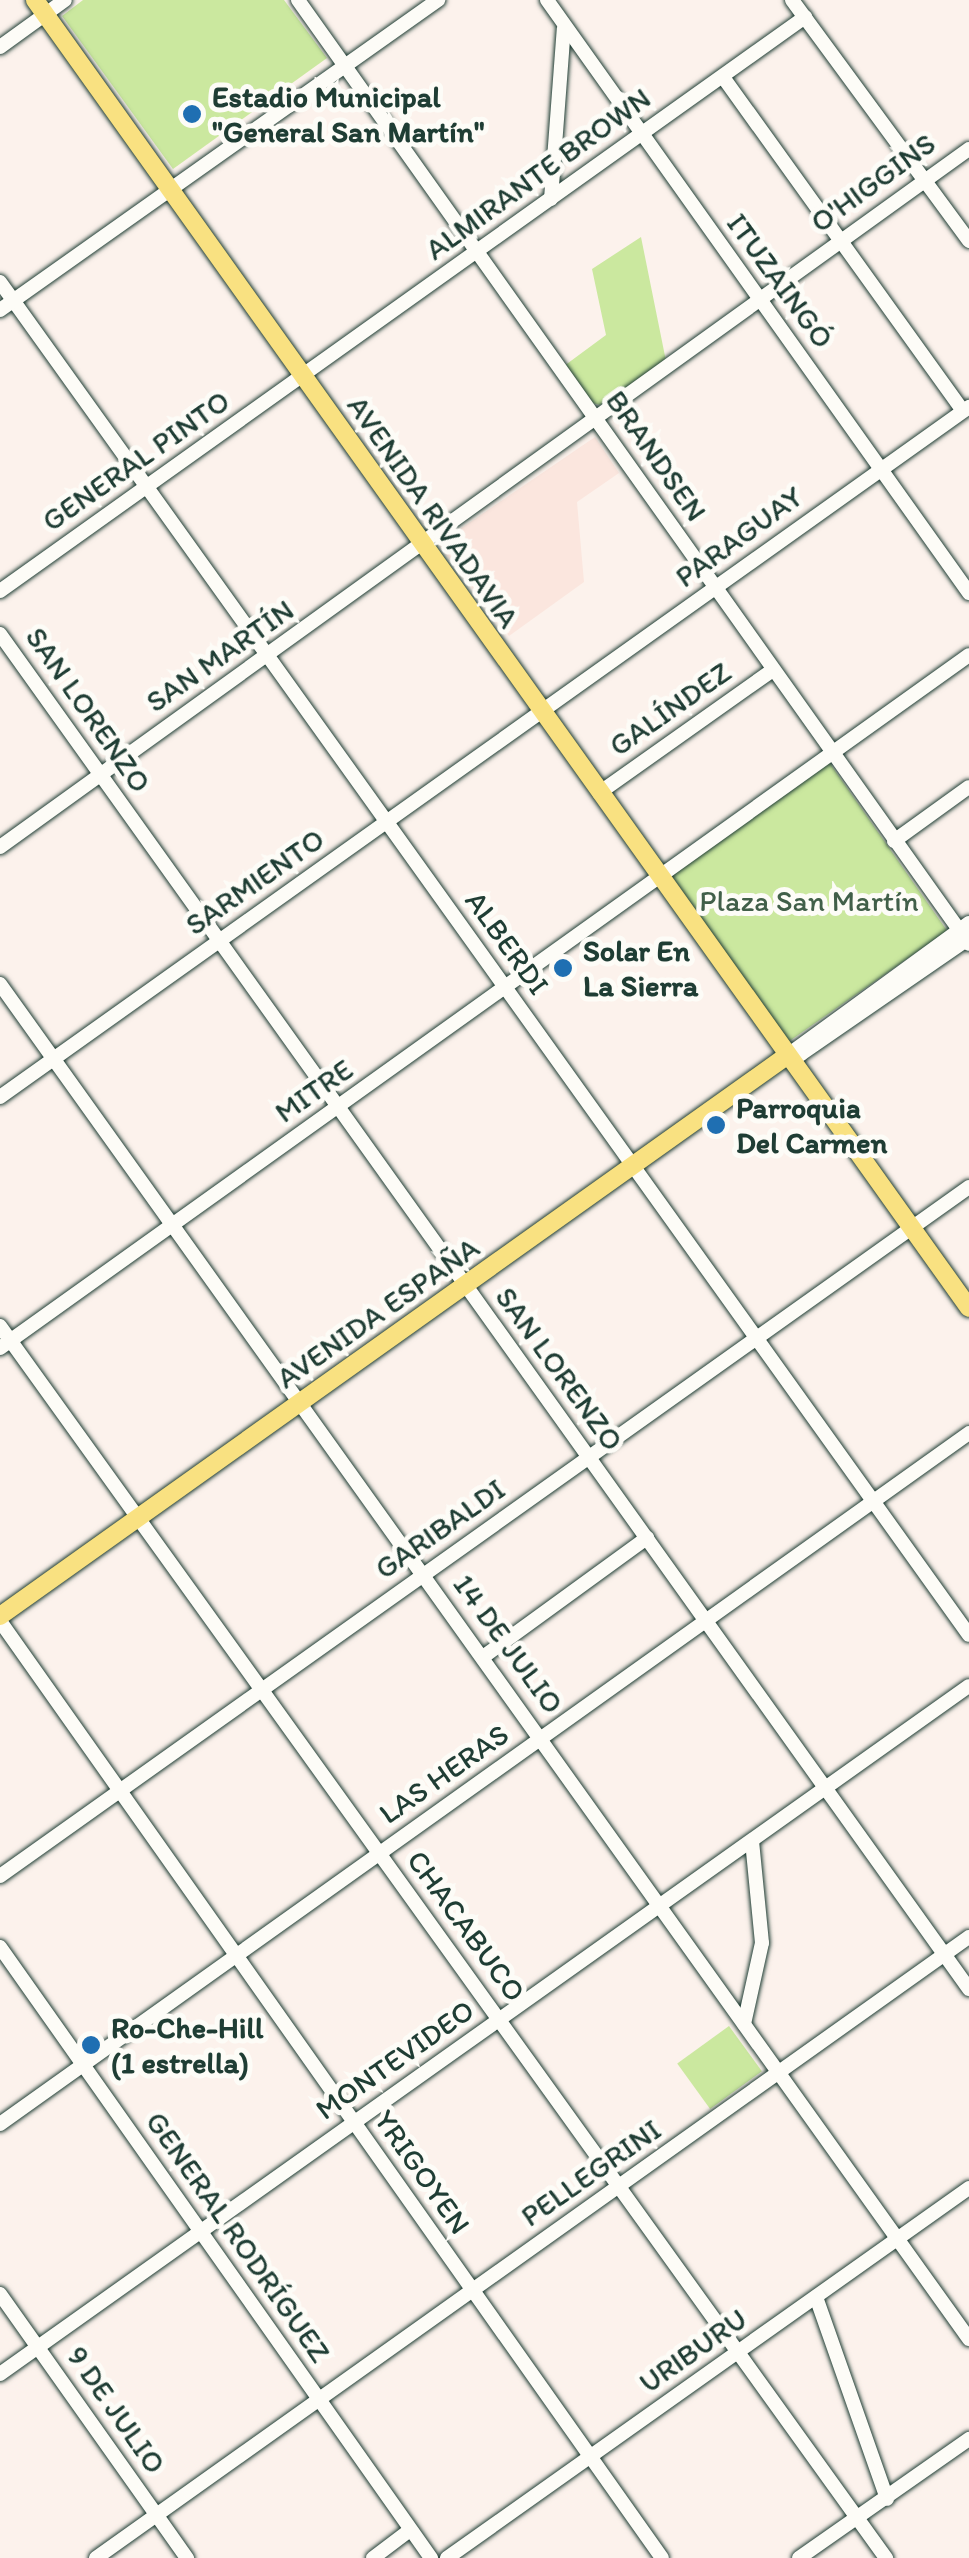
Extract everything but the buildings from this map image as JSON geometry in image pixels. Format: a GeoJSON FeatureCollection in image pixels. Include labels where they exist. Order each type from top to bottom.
{"type":"FeatureCollection","features":[{"type":"Feature","properties":{"kind":"main road","name":"AVENIDA RIVADAVIA"},"geometry":{"type":"LineString","coordinates":[[40,7],[969,1308]]}},
{"type":"Feature","properties":{"kind":"main road","name":"AVENIDA ESPAÑA"},"geometry":{"type":"LineString","coordinates":[[0,1618],[788,1056]]}},
{"type":"Feature","properties":{"kind":"street"},"geometry":{"type":"LineString","coordinates":[[0,47],[40,7],[65,0]]}},
{"type":"Feature","properties":{"kind":"street","name":"BRANDSEN"},"geometry":{"type":"LineString","coordinates":[[298,0],[894,842],[966,935]]}},
{"type":"Feature","properties":{"kind":"street"},"geometry":{"type":"LineString","coordinates":[[0,310],[343,63],[438,0]]}},
{"type":"Feature","properties":{"kind":"street","name":"ITUZAINGÓ"},"geometry":{"type":"LineString","coordinates":[[547,0],[969,593]]}},
{"type":"Feature","properties":{"kind":"street"},"geometry":{"type":"LineString","coordinates":[[792,0],[969,241]]}},
{"type":"Feature","properties":{"kind":"street","name":"ALMIRANTE BROWN"},"geometry":{"type":"LineString","coordinates":[[303,376],[804,17]]}},
{"type":"Feature","properties":{"kind":"street"},"geometry":{"type":"LineString","coordinates":[[551,199],[564,27]]}},
{"type":"Feature","properties":{"kind":"street"},"geometry":{"type":"LineString","coordinates":[[723,76],[966,409]]}},
{"type":"Feature","properties":{"kind":"street","name":"O'HIGGINS"},"geometry":{"type":"LineString","coordinates":[[422,546],[969,149]]}},
{"type":"Feature","properties":{"kind":"street","name":"ALBERDI"},"geometry":{"type":"LineString","coordinates":[[0,282],[969,1635]]}},
{"type":"Feature","properties":{"kind":"street","name":"GENERAL PINTO"},"geometry":{"type":"LineString","coordinates":[[0,591],[303,376]]}},
{"type":"Feature","properties":{"kind":"street","name":"PARAGUAY"},"geometry":{"type":"LineString","coordinates":[[542,712],[966,409]]}},
{"type":"Feature","properties":{"kind":"street","name":"SAN MARTÍN"},"geometry":{"type":"LineString","coordinates":[[0,847],[422,546]]}},
{"type":"Feature","properties":{"kind":"street","name":"SAN LORENZO"},"geometry":{"type":"LineString","coordinates":[[0,634],[969,1989]]}},
{"type":"Feature","properties":{"kind":"street","name":"MITRE"},"geometry":{"type":"LineString","coordinates":[[5,1344],[969,655]]}},
{"type":"Feature","properties":{"kind":"street","name":"GALÍNDEZ"},"geometry":{"type":"LineString","coordinates":[[599,794],[774,670]]}},
{"type":"Feature","properties":{"kind":"street","name":"SARMIENTO"},"geometry":{"type":"LineString","coordinates":[[0,1097],[542,712]]}},
{"type":"Feature","properties":{"kind":"street"},"geometry":{"type":"LineString","coordinates":[[894,842],[969,787]]}},
{"type":"Feature","properties":{"kind":"street"},"geometry":{"type":"LineString","coordinates":[[788,1056],[802,1054],[966,935]]}},
{"type":"Feature","properties":{"kind":"street","name":"14 DE JULIO"},"geometry":{"type":"LineString","coordinates":[[0,984],[969,2339]]}},
{"type":"Feature","properties":{"kind":"street","name":"GARIBALDI"},"geometry":{"type":"LineString","coordinates":[[0,1876],[969,1187]]}},
{"type":"Feature","properties":{"kind":"street","name":"CHACABUCO"},"geometry":{"type":"LineString","coordinates":[[0,1326],[5,1344],[137,1517],[886,2558]]}},
{"type":"Feature","properties":{"kind":"street","name":"LAS HERAS"},"geometry":{"type":"LineString","coordinates":[[0,2124],[969,1433]]}},
{"type":"Feature","properties":{"kind":"street"},"geometry":{"type":"LineString","coordinates":[[483,1657],[647,1538]]}},
{"type":"Feature","properties":{"kind":"street","name":"YRIGOYEN"},"geometry":{"type":"LineString","coordinates":[[0,1618],[118,1791],[662,2558]]}},
{"type":"Feature","properties":{"kind":"street","name":"MONTEVIDEO"},"geometry":{"type":"LineString","coordinates":[[0,2374],[969,1686]]}},
{"type":"Feature","properties":{"kind":"street"},"geometry":{"type":"LineString","coordinates":[[744,2024],[763,1927],[752,1841]]}},
{"type":"Feature","properties":{"kind":"street","name":"PELLEGRINI"},"geometry":{"type":"LineString","coordinates":[[96,2558],[969,1937]]}},
{"type":"Feature","properties":{"kind":"street","name":"GENERAL RODRÍGUEZ"},"geometry":{"type":"LineString","coordinates":[[0,1947],[431,2558]]}},
{"type":"Feature","properties":{"kind":"street","name":"URIBURU"},"geometry":{"type":"LineString","coordinates":[[447,2558],[969,2188]]}},
{"type":"Feature","properties":{"kind":"street","name":"9 DE JULIO"},"geometry":{"type":"LineString","coordinates":[[0,2294],[187,2558]]}},
{"type":"Feature","properties":{"kind":"street"},"geometry":{"type":"LineString","coordinates":[[816,2298],[887,2499]]}},
{"type":"Feature","properties":{"kind":"street"},"geometry":{"type":"LineString","coordinates":[[800,2558],[969,2439]]}},
{"type":"Feature","properties":{"kind":"street"},"geometry":{"type":"LineString","coordinates":[[372,2558],[410,2530]]}},
{"type":"Feature","properties":{"kind":"shaded area"},"geometry":{"type":"Polygon","coordinates":[[[595,437],[619,473],[577,502],[584,582],[509,636],[438,544],[595,437]]]}},
{"type":"Feature","properties":{"kind":"green space","name":"Estadio Municipal \"General San Martín\""},"geometry":{"type":"Polygon","coordinates":[[[83,0],[284,0],[327,58],[173,169],[62,16],[83,0]]]}},
{"type":"Feature","properties":{"kind":"green space"},"geometry":{"type":"Polygon","coordinates":[[[641,237],[666,361],[600,405],[592,403],[564,366],[606,335],[592,269],[641,237]]]}},
{"type":"Feature","properties":{"kind":"green space","name":"Plaza San Martín"},"geometry":{"type":"Polygon","coordinates":[[[829,762],[947,931],[788,1042],[670,873],[829,762]]]}},
{"type":"Feature","properties":{"kind":"green space"},"geometry":{"type":"Polygon","coordinates":[[[729,2026],[762,2071],[710,2109],[677,2064],[729,2026]]]}},
{"type":"Feature","properties":{"kind":"place","name":"Estadio Municipal \"General San Martín\""},"geometry":{"type":"Point","coordinates":[192,114]}},
{"type":"Feature","properties":{"kind":"place","name":"Solar En La Sierra"},"geometry":{"type":"Point","coordinates":[563,968]}},
{"type":"Feature","properties":{"kind":"place","name":"Parroquia Del Carmen"},"geometry":{"type":"Point","coordinates":[716,1125]}},
{"type":"Feature","properties":{"kind":"place","name":"Ro-Che-Hill (1 estrella)"},"geometry":{"type":"Point","coordinates":[91,2045]}}]}
